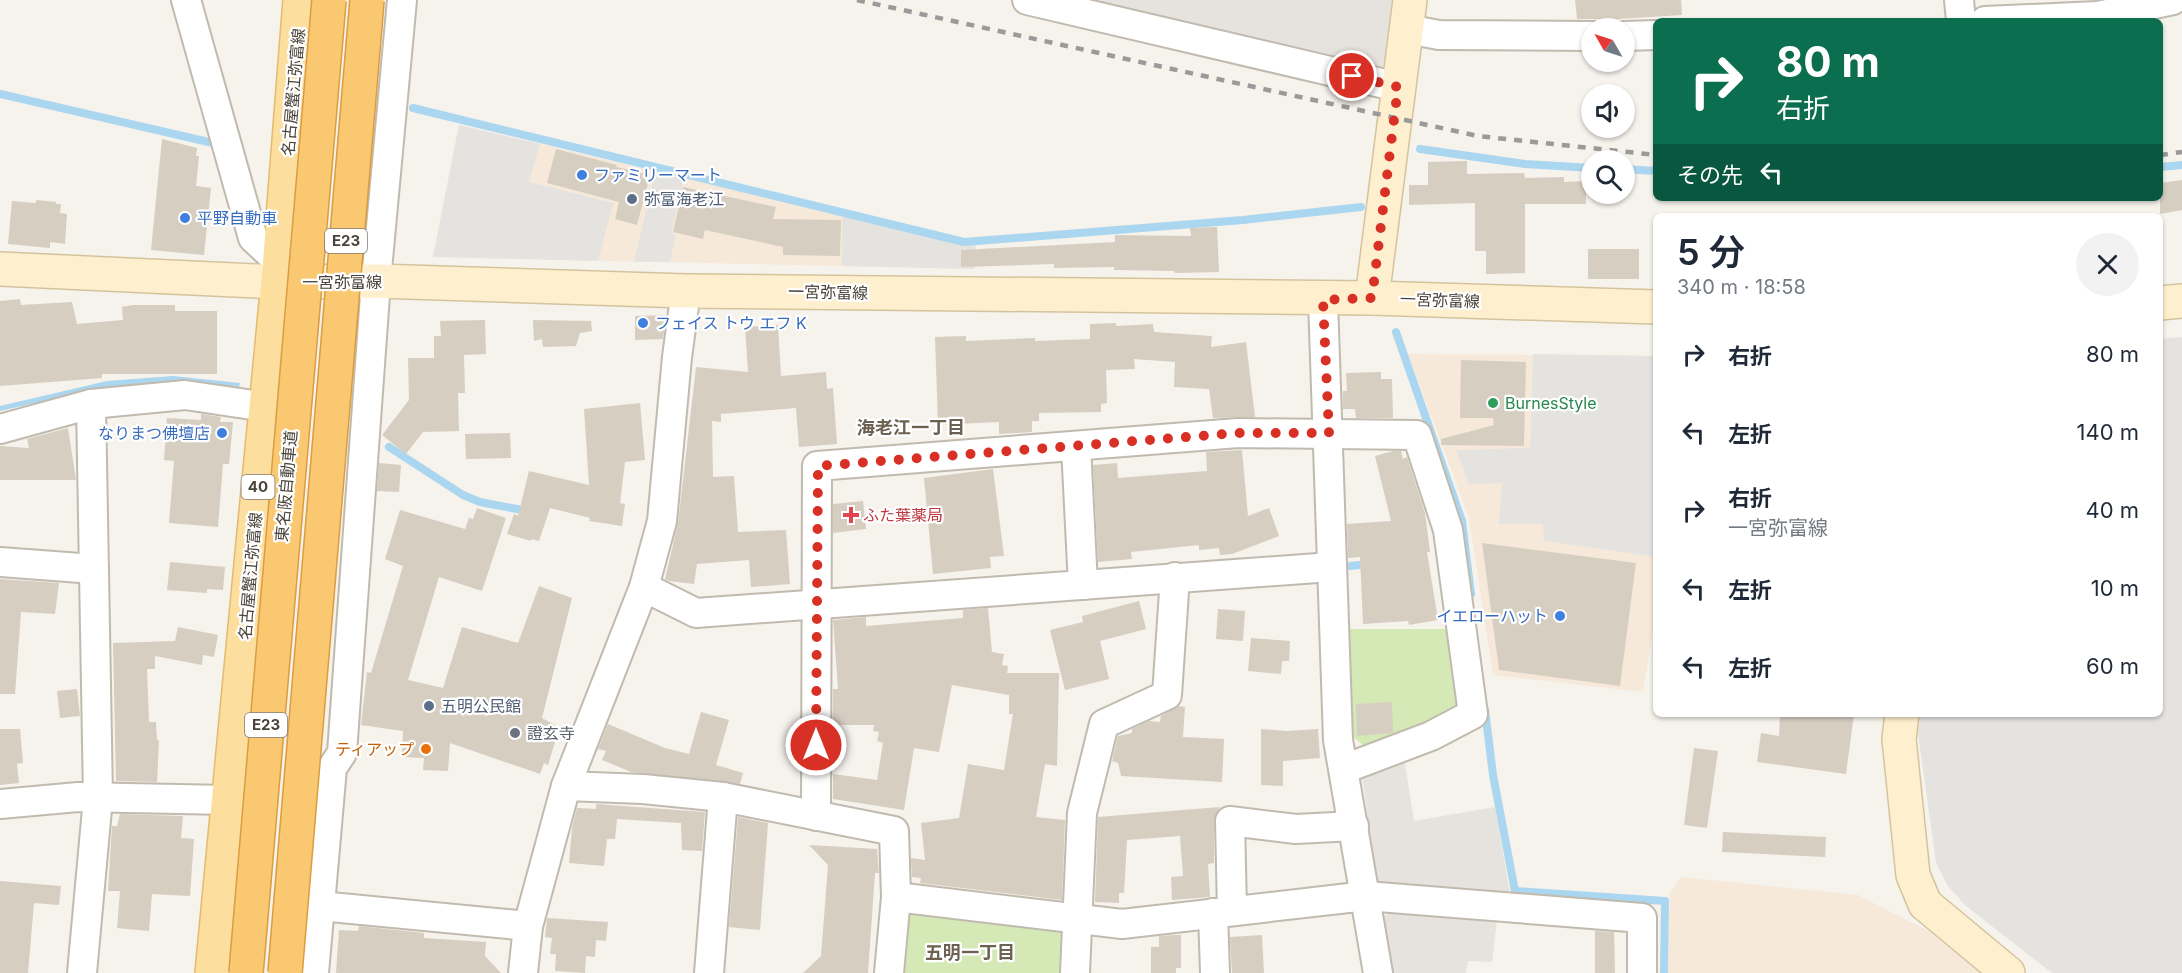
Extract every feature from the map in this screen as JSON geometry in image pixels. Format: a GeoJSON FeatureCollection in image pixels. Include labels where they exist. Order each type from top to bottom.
{"type":"FeatureCollection","features":[{"type":"Feature","properties":{"kind":"highway","name":"東名阪自動車道"},"geometry":{"type":"LineString","coordinates":[[246,973],[329,0]]}},
{"type":"Feature","properties":{"kind":"highway","name":"E23"},"geometry":{"type":"LineString","coordinates":[[285,973],[367,0]]}},
{"type":"Feature","properties":{"kind":"main road","name":"名古屋蟹江弥富線"},"geometry":{"type":"LineString","coordinates":[[212,973],[266,407],[300,0]]}},
{"type":"Feature","properties":{"kind":"main road"},"geometry":{"type":"LineString","coordinates":[[1372,298],[1408,15]]}},
{"type":"Feature","properties":{"kind":"main road","name":"一宮弥富線"},"geometry":{"type":"LineString","coordinates":[[0,269],[278,272],[376,281],[686,291],[1323,300],[1372,298],[1653,307]]}},
{"type":"Feature","properties":{"kind":"main road"},"geometry":{"type":"LineString","coordinates":[[2163,303],[2182,301]]}},
{"type":"Feature","properties":{"kind":"main road"},"geometry":{"type":"LineString","coordinates":[[1902,717],[1899,740],[1913,875],[1925,904],[2008,973]]}},
{"type":"Feature","properties":{"kind":"street"},"geometry":{"type":"LineString","coordinates":[[186,0],[253,238],[278,272]]}},
{"type":"Feature","properties":{"kind":"street"},"geometry":{"type":"LineString","coordinates":[[314,973],[332,768],[342,753],[376,281],[402,0]]}},
{"type":"Feature","properties":{"kind":"street"},"geometry":{"type":"LineString","coordinates":[[1027,0],[1398,87]]}},
{"type":"Feature","properties":{"kind":"street"},"geometry":{"type":"LineString","coordinates":[[1959,0],[1961,18]]}},
{"type":"Feature","properties":{"kind":"street"},"geometry":{"type":"LineString","coordinates":[[2053,18],[2098,16],[2173,0]]}},
{"type":"Feature","properties":{"kind":"street"},"geometry":{"type":"LineString","coordinates":[[1408,15],[1439,35],[1581,36]]}},
{"type":"Feature","properties":{"kind":"street"},"geometry":{"type":"LineString","coordinates":[[1635,36],[1653,35]]}},
{"type":"Feature","properties":{"kind":"street"},"geometry":{"type":"LineString","coordinates":[[524,973],[528,926],[566,786],[644,587],[662,521],[677,357],[686,291]]}},
{"type":"Feature","properties":{"kind":"street"},"geometry":{"type":"LineString","coordinates":[[1323,300],[1338,740],[1378,973]]}},
{"type":"Feature","properties":{"kind":"street"},"geometry":{"type":"LineString","coordinates":[[0,429],[91,404],[185,395],[266,407]]}},
{"type":"Feature","properties":{"kind":"street"},"geometry":{"type":"LineString","coordinates":[[82,973],[98,798],[91,404]]}},
{"type":"Feature","properties":{"kind":"street"},"geometry":{"type":"LineString","coordinates":[[816,816],[818,466],[1238,433],[1417,435],[1448,530],[1473,714],[1431,736],[1344,769]]}},
{"type":"Feature","properties":{"kind":"street"},"geometry":{"type":"LineString","coordinates":[[1076,446],[1083,585]]}},
{"type":"Feature","properties":{"kind":"street"},"geometry":{"type":"LineString","coordinates":[[0,562],[94,569]]}},
{"type":"Feature","properties":{"kind":"street"},"geometry":{"type":"LineString","coordinates":[[644,587],[696,614],[817,603],[1331,567]]}},
{"type":"Feature","properties":{"kind":"street"},"geometry":{"type":"LineString","coordinates":[[1075,973],[1082,813],[1104,724],[1167,695],[1175,577]]}},
{"type":"Feature","properties":{"kind":"street"},"geometry":{"type":"LineString","coordinates":[[233,753],[342,753]]}},
{"type":"Feature","properties":{"kind":"street"},"geometry":{"type":"LineString","coordinates":[[566,786],[643,789],[723,797],[894,831],[896,897],[889,973]]}},
{"type":"Feature","properties":{"kind":"street"},"geometry":{"type":"LineString","coordinates":[[709,973],[723,797]]}},
{"type":"Feature","properties":{"kind":"street"},"geometry":{"type":"LineString","coordinates":[[0,804],[98,798],[228,800]]}},
{"type":"Feature","properties":{"kind":"street"},"geometry":{"type":"LineString","coordinates":[[1215,973],[1230,821],[1296,829],[1354,826]]}},
{"type":"Feature","properties":{"kind":"street"},"geometry":{"type":"LineString","coordinates":[[896,897],[1122,924],[1366,896],[1642,918],[1642,973]]}},
{"type":"Feature","properties":{"kind":"street"},"geometry":{"type":"LineString","coordinates":[[320,906],[528,926]]}},
{"type":"Feature","properties":{"kind":"shaded area"},"geometry":{"type":"Polygon","coordinates":[[[1063,0],[1397,0],[1383,68],[1376,73],[1063,0]]]}},
{"type":"Feature","properties":{"kind":"shaded area"},"geometry":{"type":"Polygon","coordinates":[[[459,125],[964,244],[976,244],[974,269],[433,257],[459,125]]]}},
{"type":"Feature","properties":{"kind":"shaded area"},"geometry":{"type":"Polygon","coordinates":[[[459,125],[540,144],[529,182],[613,203],[598,261],[433,257],[459,125]]]}},
{"type":"Feature","properties":{"kind":"shaded area"},"geometry":{"type":"Polygon","coordinates":[[[655,172],[684,178],[671,233],[676,235],[670,262],[634,262],[655,172]]]}},
{"type":"Feature","properties":{"kind":"shaded area"},"geometry":{"type":"Polygon","coordinates":[[[842,216],[964,244],[976,244],[974,269],[842,266],[842,216]]]}},
{"type":"Feature","properties":{"kind":"shaded area"},"geometry":{"type":"Polygon","coordinates":[[[2182,337],[2182,973],[2052,973],[1966,906],[1947,885],[1936,863],[1918,733],[1921,717],[2163,717],[2163,339],[2182,337]]]}},
{"type":"Feature","properties":{"kind":"shaded area"},"geometry":{"type":"Polygon","coordinates":[[[1408,354],[1653,356],[1653,630],[1643,692],[1493,675],[1469,518],[1408,354]]]}},
{"type":"Feature","properties":{"kind":"shaded area"},"geometry":{"type":"Polygon","coordinates":[[[1533,354],[1653,356],[1653,557],[1544,541],[1543,524],[1499,524],[1502,483],[1469,484],[1456,450],[1530,448],[1533,354]]]}},
{"type":"Feature","properties":{"kind":"shaded area"},"geometry":{"type":"Polygon","coordinates":[[[1404,758],[1414,821],[1495,807],[1510,894],[1386,887],[1377,879],[1362,777],[1404,758]]]}},
{"type":"Feature","properties":{"kind":"shaded area"},"geometry":{"type":"Polygon","coordinates":[[[1681,877],[1858,895],[1928,931],[1980,973],[1668,973],[1670,892],[1681,877]]]}},
{"type":"Feature","properties":{"kind":"shaded area"},"geometry":{"type":"Polygon","coordinates":[[[1390,909],[1497,919],[1492,962],[1468,961],[1466,973],[1393,973],[1384,917],[1390,909]]]}},
{"type":"Feature","properties":{"kind":"green space"},"geometry":{"type":"Polygon","coordinates":[[[1347,629],[1451,629],[1459,698],[1452,713],[1408,734],[1363,745],[1352,736],[1347,629]]]}},
{"type":"Feature","properties":{"kind":"green space"},"geometry":{"type":"Polygon","coordinates":[[[912,910],[1058,927],[1066,936],[1064,973],[899,973],[903,918],[912,910]]]}},
{"type":"Feature","properties":{"kind":"water"},"geometry":{"type":"Polygon","coordinates":[[[173,376],[240,383],[239,387],[173,382],[106,387],[0,411],[0,406],[107,381],[173,376]]]}},
{"type":"Feature","properties":{"kind":"building"},"geometry":{"type":"Polygon","coordinates":[[[1575,0],[1681,0],[1682,15],[1577,19],[1575,0]]]}},
{"type":"Feature","properties":{"kind":"building"},"geometry":{"type":"Polygon","coordinates":[[[162,139],[197,148],[196,156],[199,156],[196,186],[211,188],[204,255],[151,250],[162,139]]]}},
{"type":"Feature","properties":{"kind":"building"},"geometry":{"type":"Polygon","coordinates":[[[556,149],[643,173],[642,177],[649,179],[637,225],[615,219],[619,202],[547,183],[556,149]]]}},
{"type":"Feature","properties":{"kind":"building"},"geometry":{"type":"Polygon","coordinates":[[[1467,161],[1467,174],[1524,173],[1525,178],[1564,177],[1564,182],[1581,181],[1581,204],[1525,204],[1525,273],[1486,274],[1486,251],[1475,251],[1475,203],[1409,205],[1409,185],[1428,185],[1428,162],[1467,161]]]}},
{"type":"Feature","properties":{"kind":"building"},"geometry":{"type":"Polygon","coordinates":[[[2182,180],[2182,210],[2160,213],[2160,201],[2163,201],[2163,183],[2182,180]]]}},
{"type":"Feature","properties":{"kind":"building"},"geometry":{"type":"Polygon","coordinates":[[[683,187],[776,207],[773,219],[841,220],[840,256],[783,255],[783,247],[705,230],[703,239],[673,232],[683,187]]]}},
{"type":"Feature","properties":{"kind":"building"},"geometry":{"type":"Polygon","coordinates":[[[36,200],[61,204],[60,213],[67,214],[65,244],[50,242],[50,248],[8,244],[12,201],[36,203],[36,200]]]}},
{"type":"Feature","properties":{"kind":"building"},"geometry":{"type":"Polygon","coordinates":[[[1217,227],[1219,272],[1175,273],[1174,271],[1114,270],[1114,267],[1054,268],[1054,264],[961,267],[961,250],[1115,242],[1115,235],[1191,236],[1190,228],[1217,227]]]}},
{"type":"Feature","properties":{"kind":"building"},"geometry":{"type":"Polygon","coordinates":[[[1588,249],[1639,249],[1639,279],[1588,279],[1588,249]]]}},
{"type":"Feature","properties":{"kind":"building"},"geometry":{"type":"Polygon","coordinates":[[[20,299],[21,305],[72,302],[77,324],[123,320],[122,307],[133,305],[175,305],[175,311],[217,311],[217,374],[102,374],[102,378],[0,386],[0,301],[20,299]]]}},
{"type":"Feature","properties":{"kind":"building"},"geometry":{"type":"Polygon","coordinates":[[[666,315],[663,339],[635,340],[635,316],[666,315]]]}},
{"type":"Feature","properties":{"kind":"building"},"geometry":{"type":"Polygon","coordinates":[[[485,320],[486,354],[464,355],[465,393],[458,393],[459,431],[423,432],[406,454],[382,435],[409,400],[408,358],[434,358],[434,336],[441,336],[440,321],[485,320]]]}},
{"type":"Feature","properties":{"kind":"building"},"geometry":{"type":"Polygon","coordinates":[[[533,320],[591,321],[592,331],[580,333],[576,346],[543,347],[542,339],[534,341],[533,320]]]}},
{"type":"Feature","properties":{"kind":"building"},"geometry":{"type":"Polygon","coordinates":[[[1116,323],[1116,326],[1153,324],[1154,332],[1212,336],[1211,347],[1246,342],[1255,417],[1213,418],[1209,389],[1174,387],[1175,362],[1134,359],[1135,369],[1106,370],[1107,403],[1101,404],[1101,412],[1039,413],[1039,421],[1032,421],[1032,432],[999,434],[999,422],[938,425],[935,337],[966,336],[966,341],[1035,338],[1035,341],[1090,339],[1090,324],[1116,323]]]}},
{"type":"Feature","properties":{"kind":"building"},"geometry":{"type":"Polygon","coordinates":[[[778,325],[781,376],[826,372],[827,389],[833,388],[837,444],[799,447],[796,408],[721,414],[721,422],[712,421],[713,477],[734,476],[738,532],[786,530],[790,584],[751,587],[749,560],[697,564],[694,584],[669,581],[665,579],[678,523],[696,367],[748,372],[745,327],[778,325]]]}},
{"type":"Feature","properties":{"kind":"building","name":"BurnesStyle"},"geometry":{"type":"Polygon","coordinates":[[[1461,360],[1526,362],[1524,446],[1441,445],[1441,439],[1494,425],[1493,418],[1460,418],[1461,360]]]}},
{"type":"Feature","properties":{"kind":"building"},"geometry":{"type":"Polygon","coordinates":[[[1381,372],[1381,379],[1392,379],[1393,418],[1356,418],[1355,409],[1343,409],[1343,391],[1347,391],[1346,373],[1381,372]]]}},
{"type":"Feature","properties":{"kind":"building"},"geometry":{"type":"Polygon","coordinates":[[[640,403],[645,460],[625,462],[620,503],[625,504],[622,526],[589,521],[590,518],[550,508],[539,541],[507,534],[514,514],[518,516],[529,471],[589,485],[584,409],[640,403]]]}},
{"type":"Feature","properties":{"kind":"building"},"geometry":{"type":"Polygon","coordinates":[[[201,414],[221,417],[220,422],[233,422],[229,464],[223,464],[218,527],[169,523],[174,461],[164,460],[167,418],[201,420],[201,414]]]}},
{"type":"Feature","properties":{"kind":"building"},"geometry":{"type":"Polygon","coordinates":[[[68,428],[76,480],[0,480],[0,446],[29,448],[27,439],[68,428]]]}},
{"type":"Feature","properties":{"kind":"building"},"geometry":{"type":"Polygon","coordinates":[[[510,433],[511,458],[466,459],[465,434],[510,433]]]}},
{"type":"Feature","properties":{"kind":"building"},"geometry":{"type":"Polygon","coordinates":[[[1242,450],[1248,516],[1269,508],[1279,536],[1232,554],[1220,555],[1219,548],[1199,550],[1199,545],[1131,552],[1132,559],[1098,562],[1093,465],[1117,463],[1118,478],[1207,471],[1206,452],[1242,450]]]}},
{"type":"Feature","properties":{"kind":"building"},"geometry":{"type":"Polygon","coordinates":[[[1401,451],[1403,459],[1407,457],[1425,513],[1430,552],[1427,552],[1438,620],[1409,625],[1408,621],[1363,624],[1360,557],[1348,558],[1347,524],[1391,521],[1375,456],[1401,451]]]}},
{"type":"Feature","properties":{"kind":"building"},"geometry":{"type":"Polygon","coordinates":[[[379,463],[401,465],[399,492],[377,491],[379,463]]]}},
{"type":"Feature","properties":{"kind":"building"},"geometry":{"type":"Polygon","coordinates":[[[993,469],[1004,556],[990,557],[991,568],[933,574],[924,478],[993,469]]]}},
{"type":"Feature","properties":{"kind":"building"},"geometry":{"type":"Polygon","coordinates":[[[863,501],[866,529],[833,533],[833,504],[863,501]]]}},
{"type":"Feature","properties":{"kind":"building"},"geometry":{"type":"Polygon","coordinates":[[[477,508],[506,518],[482,591],[439,577],[408,680],[443,688],[462,627],[518,643],[539,586],[572,598],[542,718],[555,725],[551,740],[555,742],[548,765],[544,763],[540,774],[450,743],[448,771],[423,770],[424,758],[402,757],[403,731],[361,725],[367,672],[371,673],[403,566],[385,559],[400,510],[465,529],[469,518],[473,519],[477,508]]]}},
{"type":"Feature","properties":{"kind":"building","name":"イエローハット"},"geometry":{"type":"Polygon","coordinates":[[[1482,543],[1636,563],[1620,686],[1499,670],[1482,543]]]}},
{"type":"Feature","properties":{"kind":"building"},"geometry":{"type":"Polygon","coordinates":[[[170,562],[225,567],[223,590],[207,589],[207,593],[167,590],[170,562]]]}},
{"type":"Feature","properties":{"kind":"building"},"geometry":{"type":"Polygon","coordinates":[[[0,579],[59,583],[55,614],[21,612],[15,694],[0,694],[0,579]]]}},
{"type":"Feature","properties":{"kind":"building"},"geometry":{"type":"Polygon","coordinates":[[[1139,601],[1146,629],[1100,641],[1109,679],[1065,690],[1050,630],[1083,622],[1082,616],[1139,601]]]}},
{"type":"Feature","properties":{"kind":"building"},"geometry":{"type":"Polygon","coordinates":[[[988,608],[992,652],[1004,654],[1002,665],[1008,666],[1007,673],[1059,673],[1057,766],[1045,764],[1036,817],[1065,820],[1062,900],[920,883],[921,878],[912,877],[911,858],[925,860],[921,823],[959,818],[968,764],[1004,770],[1013,714],[1009,714],[1009,695],[952,685],[939,752],[914,748],[904,810],[833,799],[833,774],[877,780],[883,743],[877,741],[879,732],[873,731],[874,725],[833,725],[833,689],[838,689],[833,620],[866,617],[866,626],[963,618],[963,610],[988,608]]]}},
{"type":"Feature","properties":{"kind":"building"},"geometry":{"type":"Polygon","coordinates":[[[1218,609],[1245,611],[1243,641],[1216,639],[1218,609]]]}},
{"type":"Feature","properties":{"kind":"building"},"geometry":{"type":"Polygon","coordinates":[[[178,627],[218,635],[214,657],[203,655],[202,665],[155,656],[155,669],[147,669],[149,722],[156,722],[157,740],[159,740],[157,782],[116,781],[113,643],[175,641],[178,627]]]}},
{"type":"Feature","properties":{"kind":"building"},"geometry":{"type":"Polygon","coordinates":[[[1251,638],[1290,641],[1289,661],[1282,661],[1281,674],[1248,671],[1251,638]]]}},
{"type":"Feature","properties":{"kind":"building"},"geometry":{"type":"Polygon","coordinates":[[[77,689],[80,716],[60,718],[57,691],[77,689]]]}},
{"type":"Feature","properties":{"kind":"building"},"geometry":{"type":"Polygon","coordinates":[[[1392,702],[1393,733],[1357,736],[1356,704],[1392,702]]]}},
{"type":"Feature","properties":{"kind":"building"},"geometry":{"type":"Polygon","coordinates":[[[1178,706],[1185,707],[1183,737],[1224,739],[1222,782],[1121,776],[1118,763],[1112,761],[1118,736],[1132,733],[1132,729],[1149,721],[1160,722],[1161,716],[1178,706]]]}},
{"type":"Feature","properties":{"kind":"building"},"geometry":{"type":"Polygon","coordinates":[[[701,712],[729,720],[716,765],[743,773],[740,784],[631,772],[602,760],[606,751],[598,749],[608,724],[665,748],[689,754],[701,712]]]}},
{"type":"Feature","properties":{"kind":"building"},"geometry":{"type":"Polygon","coordinates":[[[1780,717],[1854,717],[1846,774],[1757,762],[1761,733],[1779,736],[1780,717]]]}},
{"type":"Feature","properties":{"kind":"building"},"geometry":{"type":"Polygon","coordinates":[[[0,729],[20,729],[23,763],[17,764],[19,783],[0,785],[0,729]]]}},
{"type":"Feature","properties":{"kind":"building"},"geometry":{"type":"Polygon","coordinates":[[[1261,729],[1287,731],[1318,729],[1320,758],[1283,761],[1283,786],[1261,785],[1261,729]]]}},
{"type":"Feature","properties":{"kind":"building"},"geometry":{"type":"Polygon","coordinates":[[[1694,748],[1718,751],[1707,828],[1684,825],[1694,748]]]}},
{"type":"Feature","properties":{"kind":"building"},"geometry":{"type":"Polygon","coordinates":[[[596,804],[705,812],[702,851],[682,850],[681,823],[617,819],[615,839],[607,839],[604,866],[569,863],[572,828],[577,808],[596,809],[596,804]]]}},
{"type":"Feature","properties":{"kind":"building"},"geometry":{"type":"Polygon","coordinates":[[[1220,807],[1214,821],[1214,863],[1208,864],[1210,897],[1172,900],[1171,877],[1183,876],[1180,836],[1127,840],[1124,893],[1119,893],[1119,903],[1095,902],[1098,817],[1220,807]]]}},
{"type":"Feature","properties":{"kind":"building"},"geometry":{"type":"Polygon","coordinates":[[[120,814],[183,816],[181,838],[194,839],[190,896],[152,894],[149,931],[117,928],[120,891],[108,891],[112,826],[117,826],[120,814]]]}},
{"type":"Feature","properties":{"kind":"building"},"geometry":{"type":"Polygon","coordinates":[[[738,817],[768,823],[760,930],[729,927],[738,817]]]}},
{"type":"Feature","properties":{"kind":"building"},"geometry":{"type":"Polygon","coordinates":[[[1723,832],[1826,837],[1825,857],[1722,852],[1723,832]]]}},
{"type":"Feature","properties":{"kind":"building"},"geometry":{"type":"Polygon","coordinates":[[[809,845],[877,849],[879,873],[875,873],[868,973],[803,973],[821,956],[828,865],[809,845]]]}},
{"type":"Feature","properties":{"kind":"building"},"geometry":{"type":"Polygon","coordinates":[[[0,881],[61,886],[59,905],[34,903],[28,973],[0,973],[0,881]]]}},
{"type":"Feature","properties":{"kind":"building"},"geometry":{"type":"Polygon","coordinates":[[[547,918],[608,922],[606,941],[596,940],[595,957],[586,956],[585,973],[555,971],[556,954],[550,954],[552,938],[545,937],[547,918]]]}},
{"type":"Feature","properties":{"kind":"building"},"geometry":{"type":"Polygon","coordinates":[[[359,926],[424,933],[424,938],[486,942],[485,956],[501,973],[336,973],[339,930],[358,931],[359,926]]]}},
{"type":"Feature","properties":{"kind":"building"},"geometry":{"type":"Polygon","coordinates":[[[1595,931],[1614,932],[1615,973],[1595,973],[1595,931]]]}},
{"type":"Feature","properties":{"kind":"building"},"geometry":{"type":"Polygon","coordinates":[[[1181,935],[1181,968],[1176,968],[1176,973],[1151,973],[1151,947],[1159,947],[1159,936],[1181,935]]]}},
{"type":"Feature","properties":{"kind":"building"},"geometry":{"type":"Polygon","coordinates":[[[1262,935],[1264,973],[1232,973],[1230,937],[1262,935]]]}},
{"type":"Feature","properties":{"kind":"waterway"},"geometry":{"type":"LineString","coordinates":[[0,94],[213,143]]}},
{"type":"Feature","properties":{"kind":"waterway"},"geometry":{"type":"LineString","coordinates":[[413,108],[964,242],[1243,220],[1361,207]]}},
{"type":"Feature","properties":{"kind":"waterway"},"geometry":{"type":"LineString","coordinates":[[1420,149],[1525,164],[1581,167]]}},
{"type":"Feature","properties":{"kind":"waterway"},"geometry":{"type":"LineString","coordinates":[[2163,167],[2182,165]]}},
{"type":"Feature","properties":{"kind":"waterway"},"geometry":{"type":"LineString","coordinates":[[1635,170],[1653,171]]}},
{"type":"Feature","properties":{"kind":"waterway"},"geometry":{"type":"LineString","coordinates":[[1396,332],[1462,521],[1471,594]]}},
{"type":"Feature","properties":{"kind":"waterway"},"geometry":{"type":"LineString","coordinates":[[389,447],[463,495],[480,502],[522,510]]}},
{"type":"Feature","properties":{"kind":"waterway"},"geometry":{"type":"LineString","coordinates":[[1350,566],[1369,564]]}},
{"type":"Feature","properties":{"kind":"waterway"},"geometry":{"type":"LineString","coordinates":[[1485,710],[1493,775],[1515,891],[1665,901],[1664,973]]}},
{"type":"Feature","properties":{"kind":"railway"},"geometry":{"type":"LineString","coordinates":[[857,0],[1478,136],[1653,155]]}},
{"type":"Feature","properties":{"kind":"railway"},"geometry":{"type":"LineString","coordinates":[[2163,155],[2182,152]]}},
{"type":"Feature","properties":{"kind":"place","name":"ファミリーマート"},"geometry":{"type":"Point","coordinates":[582,175]}},
{"type":"Feature","properties":{"kind":"place","name":"弥富海老江"},"geometry":{"type":"Point","coordinates":[632,199]}},
{"type":"Feature","properties":{"kind":"place","name":"平野自動車"},"geometry":{"type":"Point","coordinates":[185,218]}},
{"type":"Feature","properties":{"kind":"place","name":"フェイス トウ エフ K"},"geometry":{"type":"Point","coordinates":[643,323]}},
{"type":"Feature","properties":{"kind":"place","name":"BurnesStyle"},"geometry":{"type":"Point","coordinates":[1493,403]}},
{"type":"Feature","properties":{"kind":"place","name":"なりまつ佛壇店"},"geometry":{"type":"Point","coordinates":[222,433]}},
{"type":"Feature","properties":{"kind":"place","name":"ふた葉薬局"},"geometry":{"type":"Point","coordinates":[851,515]}},
{"type":"Feature","properties":{"kind":"place","name":"イエローハット"},"geometry":{"type":"Point","coordinates":[1560,616]}},
{"type":"Feature","properties":{"kind":"place","name":"五明公民館"},"geometry":{"type":"Point","coordinates":[429,706]}},
{"type":"Feature","properties":{"kind":"place","name":"證玄寺"},"geometry":{"type":"Point","coordinates":[515,733]}},
{"type":"Feature","properties":{"kind":"place","name":"ティアップ"},"geometry":{"type":"Point","coordinates":[426,749]}},
{"type":"Feature","properties":{"kind":"district","name":"海老江一丁目"},"geometry":{"type":"Point","coordinates":[911,428]}},
{"type":"Feature","properties":{"kind":"district","name":"五明一丁目"},"geometry":{"type":"Point","coordinates":[970,953]}},
{"type":"Feature","properties":{"kind":"route"},"geometry":{"type":"LineString","coordinates":[[816,745],[818,466],[1238,433],[1329,433],[1323,300],[1372,298],[1398,87],[1352,76]]}}]}
